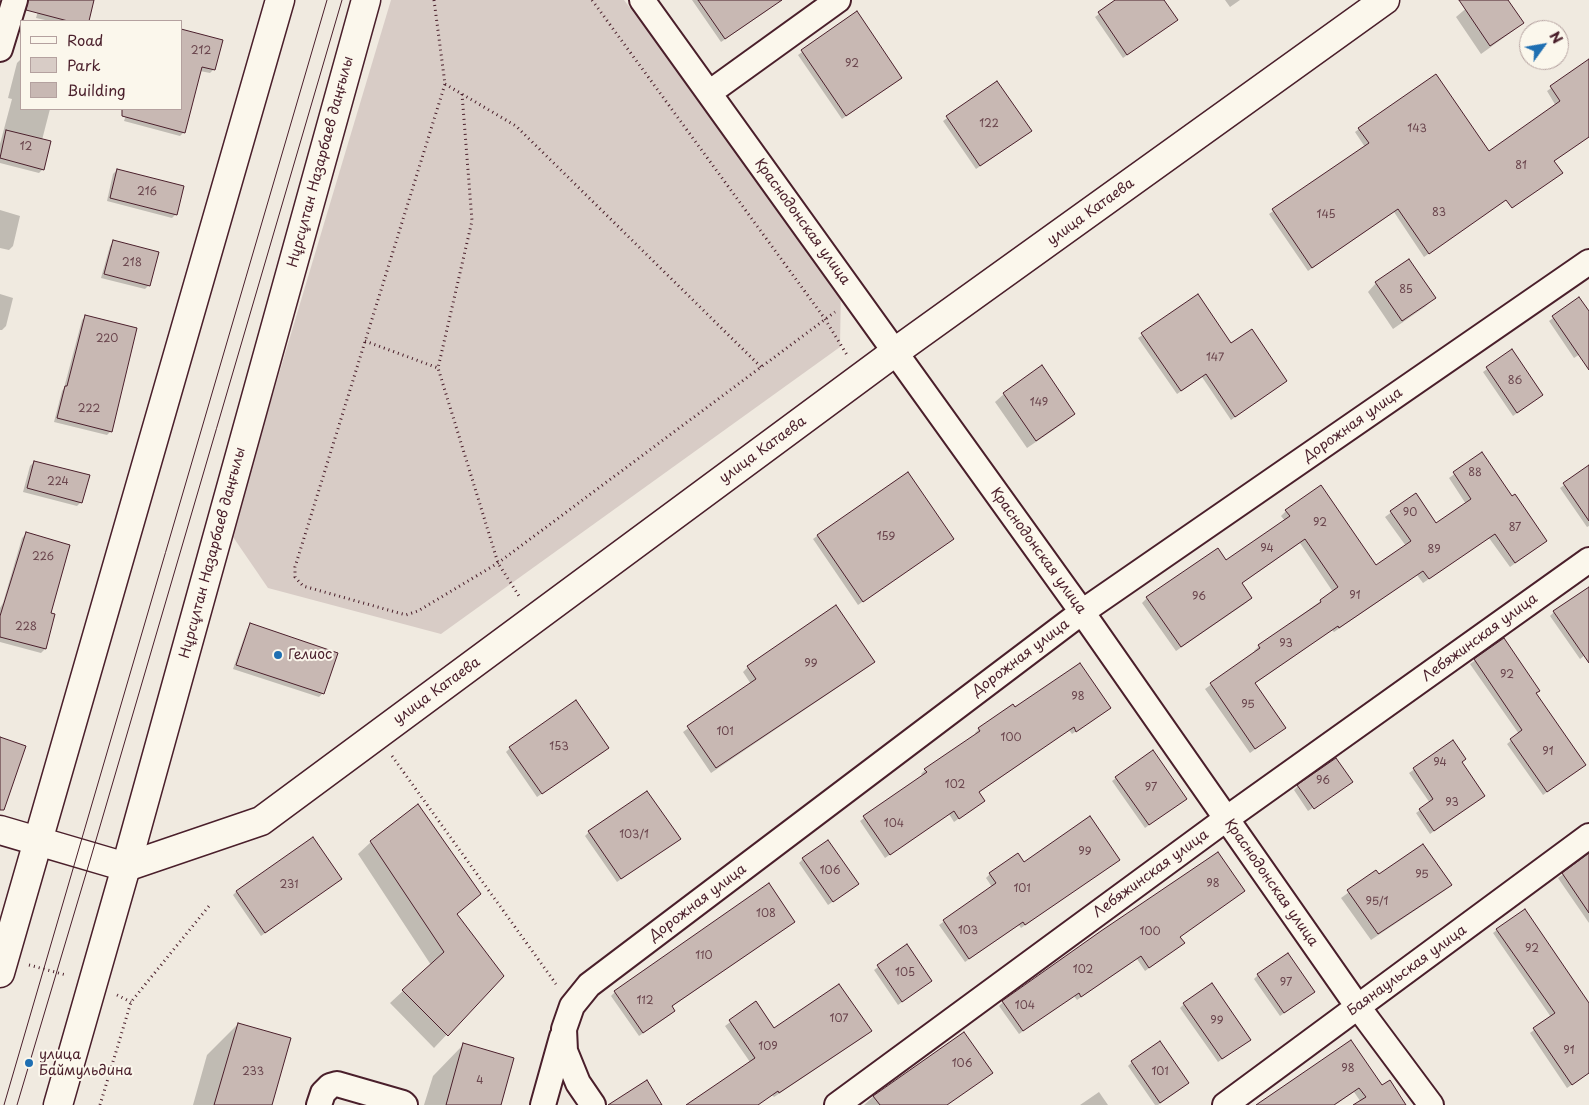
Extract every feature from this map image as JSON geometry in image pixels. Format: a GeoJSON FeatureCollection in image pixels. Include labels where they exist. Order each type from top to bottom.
{"type":"FeatureCollection","features":[{"type":"Feature","properties":{"kind":"main road"},"geometry":{"type":"LineString","coordinates":[[0,973],[280,0]]}},
{"type":"Feature","properties":{"kind":"main road","name":"Нұрсұлтан Назарбаев даңғылы"},"geometry":{"type":"LineString","coordinates":[[58,1105],[126,867],[366,0]]}},
{"type":"Feature","properties":{"kind":"main road","name":"улица Катаева"},"geometry":{"type":"LineString","coordinates":[[126,867],[261,821],[895,352],[1385,0]]}},
{"type":"Feature","properties":{"kind":"main road"},"geometry":{"type":"LineString","coordinates":[[0,830],[126,867]]}},
{"type":"Feature","properties":{"kind":"street"},"geometry":{"type":"LineString","coordinates":[[0,49],[14,0]]}},
{"type":"Feature","properties":{"kind":"street","name":"Краснодонская улица"},"geometry":{"type":"LineString","coordinates":[[642,0],[1082,612],[1358,1007],[1430,1105]]}},
{"type":"Feature","properties":{"kind":"street"},"geometry":{"type":"LineString","coordinates":[[709,93],[838,0]]}},
{"type":"Feature","properties":{"kind":"street","name":"Дорожная улица"},"geometry":{"type":"LineString","coordinates":[[543,1105],[572,1006],[589,985],[1082,612],[1589,262]]}},
{"type":"Feature","properties":{"kind":"street","name":"Лебяжинская улица"},"geometry":{"type":"LineString","coordinates":[[837,1105],[1226,819],[1589,560]]}},
{"type":"Feature","properties":{"kind":"street","name":"Баянаульская улица"},"geometry":{"type":"LineString","coordinates":[[1225,1105],[1589,836]]}},
{"type":"Feature","properties":{"kind":"street"},"geometry":{"type":"LineString","coordinates":[[564,1029],[565,1051],[578,1083],[593,1105]]}},
{"type":"Feature","properties":{"kind":"street"},"geometry":{"type":"LineString","coordinates":[[319,1105],[323,1092],[330,1086],[337,1084],[405,1105]]}},
{"type":"Feature","properties":{"kind":"path"},"geometry":{"type":"LineString","coordinates":[[434,0],[446,84],[295,567],[295,577],[303,586],[406,615],[418,611],[498,563],[855,297]]}},
{"type":"Feature","properties":{"kind":"path"},"geometry":{"type":"LineString","coordinates":[[592,0],[825,319],[861,377]]}},
{"type":"Feature","properties":{"kind":"path"},"geometry":{"type":"LineString","coordinates":[[446,84],[516,126],[761,367]]}},
{"type":"Feature","properties":{"kind":"path"},"geometry":{"type":"LineString","coordinates":[[462,94],[472,222],[438,368],[498,563],[534,620]]}},
{"type":"Feature","properties":{"kind":"path"},"geometry":{"type":"LineString","coordinates":[[365,342],[438,368]]}},
{"type":"Feature","properties":{"kind":"path"},"geometry":{"type":"LineString","coordinates":[[377,736],[572,1006]]}},
{"type":"Feature","properties":{"kind":"path"},"geometry":{"type":"LineString","coordinates":[[100,1105],[130,1002],[209,906]]}},
{"type":"Feature","properties":{"kind":"path"},"geometry":{"type":"LineString","coordinates":[[26,964],[68,976]]}},
{"type":"Feature","properties":{"kind":"green space"},"geometry":{"type":"Polygon","coordinates":[[[391,0],[624,0],[841,286],[840,347],[441,634],[268,588],[231,534],[391,0]]]}},
{"type":"Feature","properties":{"kind":"building"},"geometry":{"type":"Polygon","coordinates":[[[28,0],[94,0],[89,20],[64,20],[26,10],[28,0]]]}},
{"type":"Feature","properties":{"kind":"building"},"geometry":{"type":"Polygon","coordinates":[[[698,0],[782,0],[725,39],[698,0]]]}},
{"type":"Feature","properties":{"kind":"building"},"geometry":{"type":"Polygon","coordinates":[[[1115,0],[1164,0],[1178,20],[1127,55],[1098,12],[1115,0]]]}},
{"type":"Feature","properties":{"kind":"building"},"geometry":{"type":"Polygon","coordinates":[[[1459,0],[1508,0],[1522,20],[1519,20],[1519,26],[1490,46],[1459,0]]]}},
{"type":"Feature","properties":{"kind":"building"},"geometry":{"type":"Polygon","coordinates":[[[857,11],[902,78],[846,116],[801,50],[857,11]]]}},
{"type":"Feature","properties":{"kind":"building"},"geometry":{"type":"Polygon","coordinates":[[[182,29],[223,40],[215,70],[202,67],[185,133],[122,116],[122,110],[182,110],[182,29]]]}},
{"type":"Feature","properties":{"kind":"building"},"geometry":{"type":"Polygon","coordinates":[[[1589,59],[1589,137],[1554,161],[1563,173],[1512,208],[1506,200],[1429,254],[1398,209],[1312,268],[1272,209],[1369,143],[1358,128],[1436,74],[1489,151],[1560,101],[1550,86],[1589,59]]]}},
{"type":"Feature","properties":{"kind":"building"},"geometry":{"type":"Polygon","coordinates":[[[997,81],[1032,131],[980,166],[946,116],[997,81]]]}},
{"type":"Feature","properties":{"kind":"building"},"geometry":{"type":"Polygon","coordinates":[[[6,130],[51,141],[44,170],[0,158],[6,130]]]}},
{"type":"Feature","properties":{"kind":"building"},"geometry":{"type":"Polygon","coordinates":[[[117,169],[184,186],[177,215],[110,198],[117,169]]]}},
{"type":"Feature","properties":{"kind":"building"},"geometry":{"type":"Polygon","coordinates":[[[113,240],[159,252],[150,286],[104,274],[113,240]]]}},
{"type":"Feature","properties":{"kind":"building"},"geometry":{"type":"Polygon","coordinates":[[[1409,259],[1436,298],[1402,321],[1375,282],[1409,259]]]}},
{"type":"Feature","properties":{"kind":"building"},"geometry":{"type":"Polygon","coordinates":[[[1198,294],[1231,343],[1252,329],[1287,381],[1235,417],[1206,374],[1181,391],[1141,333],[1198,294]]]}},
{"type":"Feature","properties":{"kind":"building"},"geometry":{"type":"Polygon","coordinates":[[[1579,297],[1589,311],[1589,370],[1552,316],[1579,297]]]}},
{"type":"Feature","properties":{"kind":"building"},"geometry":{"type":"Polygon","coordinates":[[[85,315],[137,328],[112,432],[57,418],[85,315]]]}},
{"type":"Feature","properties":{"kind":"building"},"geometry":{"type":"Polygon","coordinates":[[[1512,349],[1543,395],[1517,413],[1486,367],[1512,349]]]}},
{"type":"Feature","properties":{"kind":"building"},"geometry":{"type":"Polygon","coordinates":[[[1042,365],[1075,414],[1036,441],[1003,393],[1042,365]]]}},
{"type":"Feature","properties":{"kind":"building"},"geometry":{"type":"Polygon","coordinates":[[[1482,452],[1512,496],[1515,494],[1547,541],[1515,563],[1495,534],[1429,579],[1423,571],[1255,683],[1286,728],[1255,749],[1210,683],[1260,648],[1258,645],[1321,602],[1320,600],[1338,587],[1305,539],[1242,583],[1252,598],[1181,647],[1146,597],[1218,548],[1226,560],[1290,516],[1285,510],[1321,485],[1376,565],[1411,541],[1390,511],[1416,493],[1436,523],[1471,499],[1453,472],[1482,452]]]}},
{"type":"Feature","properties":{"kind":"building"},"geometry":{"type":"Polygon","coordinates":[[[34,461],[90,475],[82,503],[27,488],[34,461]]]}},
{"type":"Feature","properties":{"kind":"building"},"geometry":{"type":"Polygon","coordinates":[[[1589,465],[1589,521],[1563,483],[1589,465]]]}},
{"type":"Feature","properties":{"kind":"building"},"geometry":{"type":"Polygon","coordinates":[[[908,472],[954,539],[863,602],[817,535],[908,472]]]}},
{"type":"Feature","properties":{"kind":"building"},"geometry":{"type":"Polygon","coordinates":[[[26,532],[70,545],[51,613],[55,614],[46,649],[0,637],[0,616],[26,532]]]}},
{"type":"Feature","properties":{"kind":"building"},"geometry":{"type":"Polygon","coordinates":[[[1589,587],[1589,663],[1553,611],[1589,587]]]}},
{"type":"Feature","properties":{"kind":"building"},"geometry":{"type":"Polygon","coordinates":[[[836,605],[875,662],[716,768],[687,726],[756,679],[747,666],[836,605]]]}},
{"type":"Feature","properties":{"kind":"building"},"geometry":{"type":"Polygon","coordinates":[[[250,623],[338,653],[324,694],[236,665],[250,623]]]}},
{"type":"Feature","properties":{"kind":"building"},"geometry":{"type":"Polygon","coordinates":[[[1504,638],[1540,691],[1536,693],[1586,765],[1547,792],[1510,739],[1522,730],[1474,659],[1504,638]]]}},
{"type":"Feature","properties":{"kind":"building"},"geometry":{"type":"Polygon","coordinates":[[[1080,663],[1111,708],[1076,732],[1074,727],[979,792],[985,801],[959,819],[954,811],[890,855],[863,816],[927,772],[924,769],[980,731],[978,728],[1013,704],[1015,707],[1080,663]]]}},
{"type":"Feature","properties":{"kind":"building"},"geometry":{"type":"Polygon","coordinates":[[[576,700],[609,748],[542,794],[509,747],[576,700]]]}},
{"type":"Feature","properties":{"kind":"building"},"geometry":{"type":"Polygon","coordinates":[[[0,737],[26,746],[4,810],[0,810],[0,737]]]}},
{"type":"Feature","properties":{"kind":"building"},"geometry":{"type":"Polygon","coordinates":[[[1453,740],[1466,759],[1462,762],[1485,796],[1434,831],[1419,809],[1433,799],[1413,768],[1453,740]]]}},
{"type":"Feature","properties":{"kind":"building"},"geometry":{"type":"Polygon","coordinates":[[[1153,750],[1187,799],[1149,825],[1115,777],[1153,750]]]}},
{"type":"Feature","properties":{"kind":"building"},"geometry":{"type":"Polygon","coordinates":[[[1336,758],[1353,782],[1314,809],[1297,785],[1336,758]]]}},
{"type":"Feature","properties":{"kind":"building"},"geometry":{"type":"Polygon","coordinates":[[[647,791],[681,839],[621,879],[588,831],[647,791]]]}},
{"type":"Feature","properties":{"kind":"building"},"geometry":{"type":"Polygon","coordinates":[[[418,804],[481,894],[457,914],[504,976],[448,1036],[402,990],[444,952],[370,841],[418,804]]]}},
{"type":"Feature","properties":{"kind":"building"},"geometry":{"type":"Polygon","coordinates":[[[1090,816],[1120,860],[1025,925],[1023,922],[969,959],[943,920],[996,883],[989,873],[1018,853],[1024,862],[1090,816]]]}},
{"type":"Feature","properties":{"kind":"building"},"geometry":{"type":"Polygon","coordinates":[[[313,837],[342,879],[265,933],[236,891],[313,837]]]}},
{"type":"Feature","properties":{"kind":"building"},"geometry":{"type":"Polygon","coordinates":[[[828,840],[859,884],[833,902],[802,858],[828,840]]]}},
{"type":"Feature","properties":{"kind":"building"},"geometry":{"type":"Polygon","coordinates":[[[1423,844],[1452,885],[1378,934],[1347,890],[1376,870],[1379,874],[1423,844]]]}},
{"type":"Feature","properties":{"kind":"building"},"geometry":{"type":"Polygon","coordinates":[[[1218,852],[1245,891],[1180,937],[1185,943],[1149,968],[1141,956],[1081,997],[1079,993],[1023,1031],[1002,1001],[1218,852]]]}},
{"type":"Feature","properties":{"kind":"building"},"geometry":{"type":"Polygon","coordinates":[[[1589,853],[1589,913],[1562,873],[1589,853]]]}},
{"type":"Feature","properties":{"kind":"building"},"geometry":{"type":"Polygon","coordinates":[[[769,883],[795,922],[672,1006],[675,1011],[643,1033],[614,991],[769,883]]]}},
{"type":"Feature","properties":{"kind":"building"},"geometry":{"type":"Polygon","coordinates":[[[1525,909],[1589,1003],[1589,1073],[1572,1085],[1533,1028],[1555,1013],[1496,929],[1525,909]]]}},
{"type":"Feature","properties":{"kind":"building"},"geometry":{"type":"Polygon","coordinates":[[[907,944],[932,981],[902,1002],[877,965],[907,944]]]}},
{"type":"Feature","properties":{"kind":"building"},"geometry":{"type":"Polygon","coordinates":[[[1288,953],[1315,992],[1284,1013],[1257,974],[1288,953]]]}},
{"type":"Feature","properties":{"kind":"building"},"geometry":{"type":"Polygon","coordinates":[[[1212,983],[1251,1040],[1222,1059],[1183,1003],[1212,983]]]}},
{"type":"Feature","properties":{"kind":"building"},"geometry":{"type":"Polygon","coordinates":[[[839,984],[872,1031],[758,1105],[686,1105],[755,1058],[729,1020],[756,1001],[774,1028],[839,984]]]}},
{"type":"Feature","properties":{"kind":"building"},"geometry":{"type":"Polygon","coordinates":[[[238,1023],[291,1038],[272,1105],[214,1105],[238,1023]]]}},
{"type":"Feature","properties":{"kind":"building"},"geometry":{"type":"Polygon","coordinates":[[[964,1032],[993,1073],[947,1105],[880,1105],[873,1096],[964,1032]]]}},
{"type":"Feature","properties":{"kind":"building"},"geometry":{"type":"Polygon","coordinates":[[[1351,1040],[1382,1085],[1390,1080],[1406,1105],[1353,1105],[1366,1097],[1359,1088],[1334,1105],[1256,1105],[1351,1040]]]}},
{"type":"Feature","properties":{"kind":"building"},"geometry":{"type":"Polygon","coordinates":[[[1160,1041],[1189,1083],[1160,1103],[1131,1061],[1160,1041]]]}},
{"type":"Feature","properties":{"kind":"building"},"geometry":{"type":"Polygon","coordinates":[[[463,1043],[514,1058],[501,1105],[446,1105],[463,1043]]]}},
{"type":"Feature","properties":{"kind":"building"},"geometry":{"type":"Polygon","coordinates":[[[647,1080],[662,1105],[608,1105],[647,1080]]]}},
{"type":"Feature","properties":{"kind":"tram line"},"geometry":{"type":"LineString","coordinates":[[4,1105],[327,0]]}},
{"type":"Feature","properties":{"kind":"tram line"},"geometry":{"type":"LineString","coordinates":[[17,1105],[342,0]]}},
{"type":"Feature","properties":{"kind":"place","name":"Гелиос"},"geometry":{"type":"Point","coordinates":[278,655]}},
{"type":"Feature","properties":{"kind":"place","name":"улица Баймульдина"},"geometry":{"type":"Point","coordinates":[29,1063]}}]}
